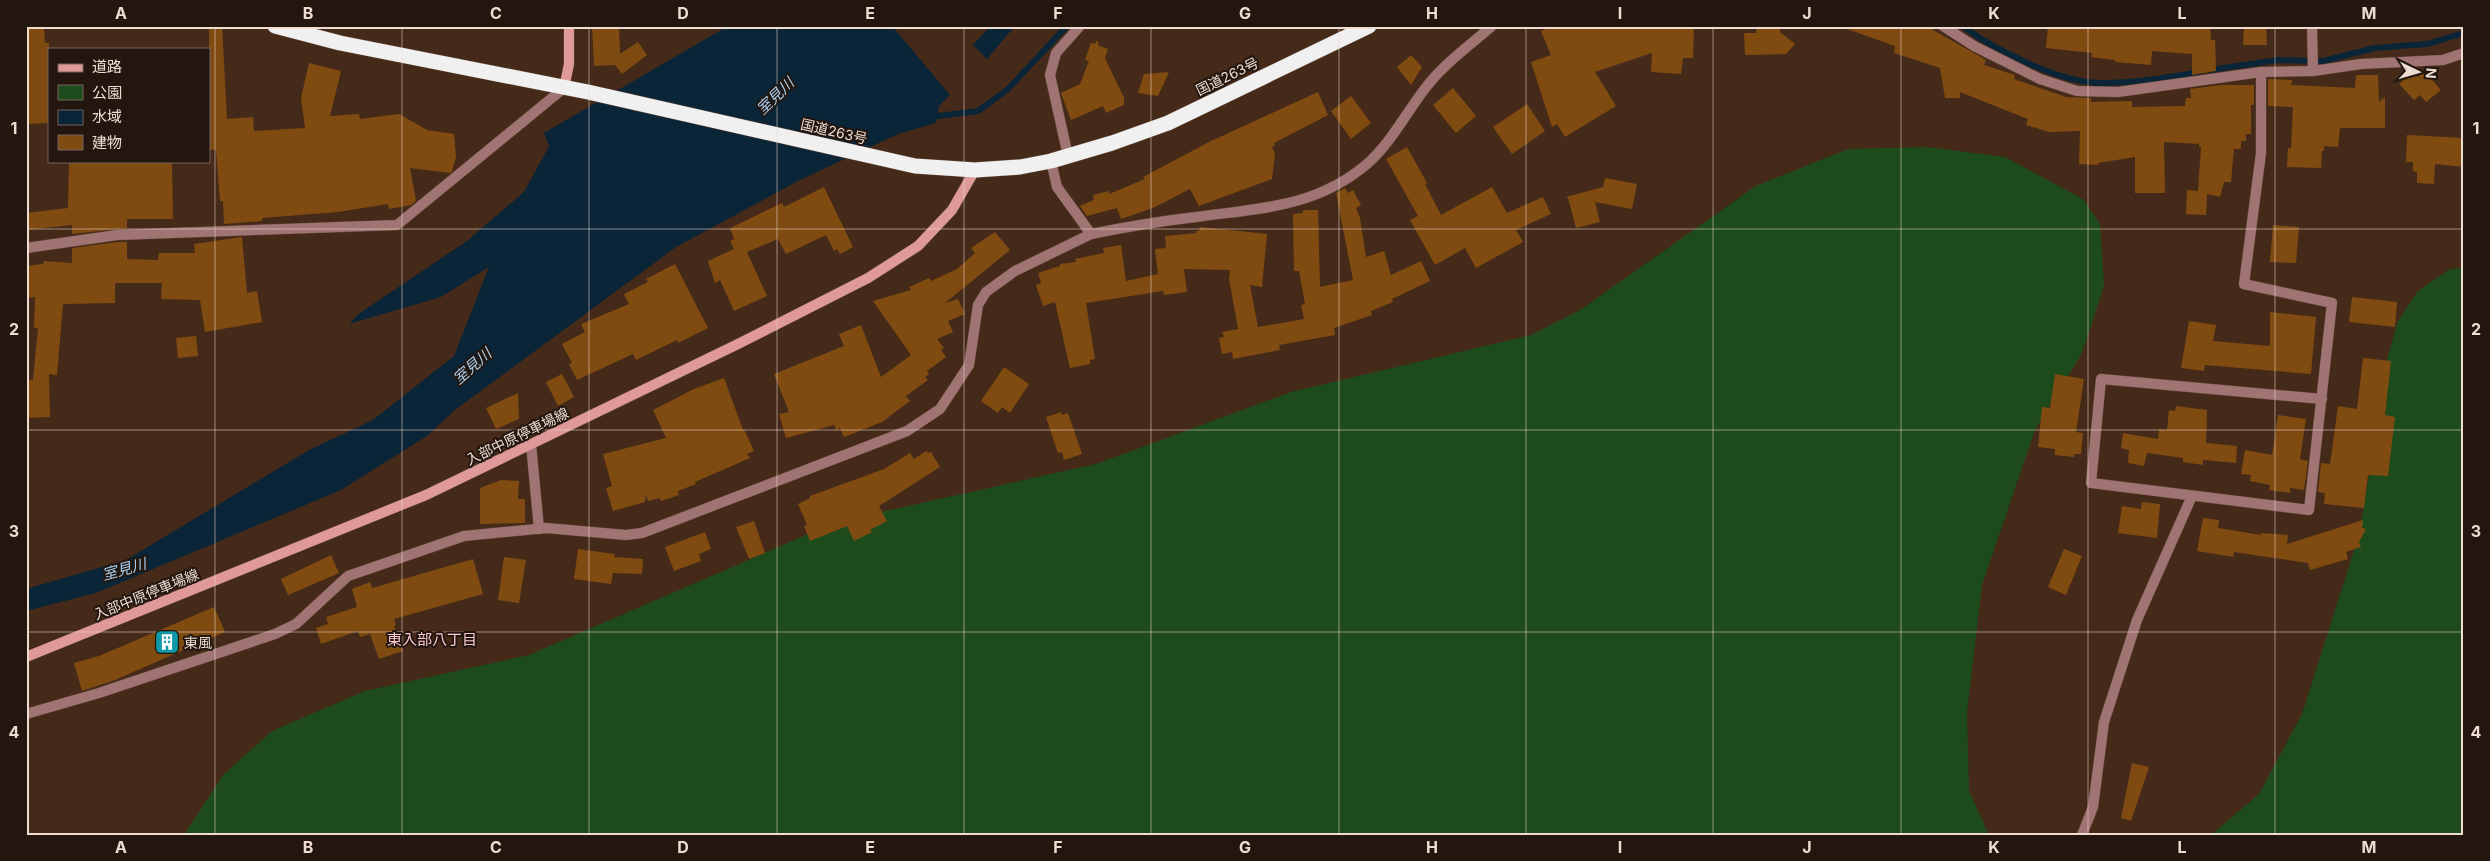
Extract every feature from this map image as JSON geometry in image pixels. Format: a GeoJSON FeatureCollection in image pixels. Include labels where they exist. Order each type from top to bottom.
{"type":"FeatureCollection","features":[{"type":"Feature","properties":{"kind":"highway","name":"国道263号"},"geometry":{"type":"LineString","coordinates":[[275,26],[340,43],[588,92],[914,166],[975,170],[1020,167],[1051,161],[1168,122],[1369,26]]}},
{"type":"Feature","properties":{"kind":"main road"},"geometry":{"type":"LineString","coordinates":[[564,88],[569,64],[569,26]]}},
{"type":"Feature","properties":{"kind":"main road","name":"入部中原停車場線"},"geometry":{"type":"LineString","coordinates":[[26,658],[426,495],[738,344],[868,278],[918,246],[952,210],[975,170]]}},
{"type":"Feature","properties":{"kind":"street"},"geometry":{"type":"LineString","coordinates":[[1068,156],[1050,75],[1056,53],[1080,26]]}},
{"type":"Feature","properties":{"kind":"street"},"geometry":{"type":"LineString","coordinates":[[26,714],[99,693],[275,634],[296,624],[348,576],[464,536],[539,529],[626,535],[642,533],[907,431],[940,409],[969,365],[978,305],[986,292],[1015,271],[1091,234],[1156,222],[1286,206],[1317,195],[1367,164],[1392,136],[1433,80],[1492,26]]}},
{"type":"Feature","properties":{"kind":"street"},"geometry":{"type":"LineString","coordinates":[[1943,26],[1974,46],[2040,79],[2077,90],[2118,92],[2262,72],[2313,71],[2361,64],[2443,60],[2464,53]]}},
{"type":"Feature","properties":{"kind":"street"},"geometry":{"type":"LineString","coordinates":[[2313,31],[2313,71]]}},
{"type":"Feature","properties":{"kind":"street"},"geometry":{"type":"LineString","coordinates":[[2262,72],[2261,153],[2244,284],[2332,303],[2322,399],[2309,510],[2091,483],[2101,379],[2322,399]]}},
{"type":"Feature","properties":{"kind":"street"},"geometry":{"type":"LineString","coordinates":[[26,248],[116,235],[397,225],[564,88]]}},
{"type":"Feature","properties":{"kind":"street"},"geometry":{"type":"LineString","coordinates":[[1051,161],[1058,187],[1091,234]]}},
{"type":"Feature","properties":{"kind":"street"},"geometry":{"type":"LineString","coordinates":[[531,444],[539,529]]}},
{"type":"Feature","properties":{"kind":"street"},"geometry":{"type":"LineString","coordinates":[[2082,835],[2093,807],[2104,722],[2137,620],[2192,496]]}},
{"type":"Feature","properties":{"kind":"green space"},"geometry":{"type":"Polygon","coordinates":[[[1927,147],[2005,157],[2083,199],[2100,224],[2104,286],[2082,353],[2035,430],[1982,585],[1967,712],[1969,791],[1989,835],[184,835],[223,775],[272,731],[365,691],[529,655],[836,522],[1096,464],[1291,392],[1531,335],[1580,310],[1756,186],[1848,149],[1927,147]]]}},
{"type":"Feature","properties":{"kind":"green space"},"geometry":{"type":"Polygon","coordinates":[[[2464,268],[2464,835],[2211,835],[2259,794],[2302,714],[2359,535],[2372,457],[2379,388],[2398,321],[2418,291],[2450,269],[2464,268]]]}},
{"type":"Feature","properties":{"kind":"water","name":"室見川"},"geometry":{"type":"Polygon","coordinates":[[[728,26],[892,26],[950,95],[939,106],[936,123],[898,134],[798,181],[676,247],[455,410],[427,436],[341,490],[96,593],[26,611],[26,589],[126,560],[309,450],[373,420],[454,356],[489,267],[441,297],[349,324],[360,313],[467,241],[524,192],[549,146],[544,133],[728,26]]]}},
{"type":"Feature","properties":{"kind":"water"},"geometry":{"type":"Polygon","coordinates":[[[991,26],[1015,26],[987,59],[973,45],[991,26]]]}},
{"type":"Feature","properties":{"kind":"building"},"geometry":{"type":"Polygon","coordinates":[[[26,26],[44,26],[45,43],[49,43],[48,123],[26,124],[26,26]]]}},
{"type":"Feature","properties":{"kind":"building"},"geometry":{"type":"Polygon","coordinates":[[[209,26],[222,26],[227,119],[253,117],[254,131],[305,128],[301,98],[309,63],[341,71],[330,116],[359,114],[360,119],[399,114],[427,130],[454,134],[456,157],[452,171],[450,173],[410,168],[416,201],[411,205],[389,209],[388,204],[338,212],[262,218],[262,221],[224,224],[223,201],[220,201],[216,150],[210,150],[209,26]]]}},
{"type":"Feature","properties":{"kind":"building"},"geometry":{"type":"Polygon","coordinates":[[[592,26],[619,26],[620,54],[638,42],[647,55],[622,74],[615,65],[594,66],[592,26]]]}},
{"type":"Feature","properties":{"kind":"building"},"geometry":{"type":"Polygon","coordinates":[[[1554,26],[1694,26],[1693,58],[1683,58],[1681,74],[1651,72],[1652,53],[1595,72],[1616,106],[1565,137],[1557,124],[1552,127],[1531,62],[1551,55],[1541,31],[1554,26]]]}},
{"type":"Feature","properties":{"kind":"building"},"geometry":{"type":"Polygon","coordinates":[[[1757,26],[1781,26],[1780,32],[1795,44],[1786,54],[1745,55],[1744,33],[1756,33],[1757,26]]]}},
{"type":"Feature","properties":{"kind":"building"},"geometry":{"type":"Polygon","coordinates":[[[1848,26],[1934,26],[1933,30],[1986,60],[1984,65],[2015,75],[2014,79],[2066,97],[2091,98],[2091,102],[2132,101],[2132,107],[2185,106],[2186,98],[2191,98],[2190,89],[2221,85],[2254,85],[2254,105],[2251,105],[2251,134],[2246,134],[2246,141],[2241,141],[2241,149],[2234,149],[2231,182],[2224,182],[2220,197],[2207,194],[2206,215],[2186,214],[2187,190],[2198,191],[2201,147],[2199,147],[2199,144],[2164,142],[2165,193],[2135,193],[2135,157],[2098,163],[2098,165],[2079,164],[2080,131],[2049,132],[2026,125],[2028,119],[1960,92],[1960,98],[1945,98],[1940,68],[1894,53],[1895,46],[1847,29],[1848,26]]]}},
{"type":"Feature","properties":{"kind":"building"},"geometry":{"type":"Polygon","coordinates":[[[2048,26],[2210,26],[2211,40],[2215,40],[2216,71],[2192,75],[2192,54],[2152,51],[2151,65],[2115,62],[2115,60],[2091,57],[2092,53],[2046,48],[2048,26]]]}},
{"type":"Feature","properties":{"kind":"building"},"geometry":{"type":"Polygon","coordinates":[[[2244,26],[2266,26],[2267,45],[2243,45],[2244,26]]]}},
{"type":"Feature","properties":{"kind":"building"},"geometry":{"type":"Polygon","coordinates":[[[1097,40],[1099,46],[1108,49],[1105,58],[1124,98],[1124,105],[1106,113],[1103,106],[1071,120],[1061,93],[1080,84],[1089,61],[1085,60],[1091,43],[1095,44],[1097,40]]]}},
{"type":"Feature","properties":{"kind":"building"},"geometry":{"type":"Polygon","coordinates":[[[1411,55],[1422,67],[1411,85],[1397,67],[1411,55]]]}},
{"type":"Feature","properties":{"kind":"building"},"geometry":{"type":"Polygon","coordinates":[[[2424,71],[2441,90],[2426,102],[2420,95],[2414,100],[2399,84],[2413,72],[2418,77],[2424,71]]]}},
{"type":"Feature","properties":{"kind":"building"},"geometry":{"type":"Polygon","coordinates":[[[1169,72],[1158,96],[1138,93],[1144,74],[1169,72]]]}},
{"type":"Feature","properties":{"kind":"building"},"geometry":{"type":"Polygon","coordinates":[[[2356,75],[2378,75],[2379,102],[2385,97],[2385,128],[2340,128],[2338,147],[2324,146],[2321,168],[2287,167],[2288,148],[2291,148],[2293,107],[2268,106],[2268,79],[2292,80],[2291,85],[2355,88],[2356,75]]]}},
{"type":"Feature","properties":{"kind":"building"},"geometry":{"type":"Polygon","coordinates":[[[1453,88],[1476,116],[1456,133],[1433,105],[1453,88]]]}},
{"type":"Feature","properties":{"kind":"building"},"geometry":{"type":"Polygon","coordinates":[[[1318,92],[1328,115],[1274,143],[1275,145],[1272,147],[1275,154],[1272,179],[1199,206],[1190,189],[1153,208],[1121,219],[1117,208],[1087,216],[1080,206],[1094,200],[1093,195],[1109,191],[1109,194],[1145,179],[1143,177],[1209,142],[1318,92]]]}},
{"type":"Feature","properties":{"kind":"building"},"geometry":{"type":"Polygon","coordinates":[[[1351,96],[1371,123],[1351,139],[1331,111],[1351,96]]]}},
{"type":"Feature","properties":{"kind":"building"},"geometry":{"type":"Polygon","coordinates":[[[1527,104],[1545,131],[1512,154],[1493,127],[1527,104]]]}},
{"type":"Feature","properties":{"kind":"building"},"geometry":{"type":"Polygon","coordinates":[[[2407,135],[2464,138],[2464,167],[2435,164],[2434,184],[2417,183],[2417,172],[2413,171],[2413,162],[2406,162],[2407,135]]]}},
{"type":"Feature","properties":{"kind":"building"},"geometry":{"type":"Polygon","coordinates":[[[1407,147],[1427,183],[1425,184],[1441,215],[1492,187],[1507,213],[1543,197],[1551,214],[1516,230],[1523,242],[1476,268],[1465,248],[1435,265],[1410,220],[1418,216],[1386,159],[1407,147]]]}},
{"type":"Feature","properties":{"kind":"building"},"geometry":{"type":"Polygon","coordinates":[[[69,162],[172,162],[173,219],[127,219],[127,228],[72,234],[72,225],[26,230],[26,213],[68,208],[69,162]]]}},
{"type":"Feature","properties":{"kind":"building"},"geometry":{"type":"Polygon","coordinates":[[[1605,178],[1637,184],[1632,209],[1595,202],[1600,222],[1576,228],[1568,198],[1566,197],[1603,187],[1605,178]]]}},
{"type":"Feature","properties":{"kind":"building"},"geometry":{"type":"Polygon","coordinates":[[[824,187],[853,247],[840,254],[837,249],[834,251],[826,235],[786,254],[778,239],[747,252],[767,296],[734,311],[720,280],[715,283],[708,261],[734,249],[730,241],[734,239],[730,228],[782,203],[784,207],[824,187]]]}},
{"type":"Feature","properties":{"kind":"building"},"geometry":{"type":"Polygon","coordinates":[[[1345,188],[1348,193],[1353,190],[1361,205],[1356,208],[1360,218],[1366,257],[1384,251],[1391,275],[1421,261],[1430,281],[1392,299],[1393,302],[1371,311],[1372,315],[1334,328],[1335,335],[1279,345],[1280,350],[1233,359],[1232,352],[1222,354],[1219,338],[1224,337],[1222,332],[1238,329],[1229,279],[1230,270],[1184,269],[1187,292],[1164,295],[1163,291],[1086,303],[1095,359],[1090,360],[1090,364],[1070,368],[1055,302],[1043,306],[1036,285],[1041,283],[1038,273],[1060,266],[1060,264],[1076,262],[1075,259],[1104,253],[1103,248],[1121,245],[1126,281],[1158,274],[1155,249],[1166,248],[1165,236],[1196,233],[1200,227],[1267,234],[1262,287],[1250,285],[1258,327],[1304,319],[1301,305],[1305,304],[1299,271],[1294,271],[1293,214],[1303,213],[1303,210],[1318,210],[1320,287],[1353,280],[1336,193],[1345,188]]]}},
{"type":"Feature","properties":{"kind":"building"},"geometry":{"type":"Polygon","coordinates":[[[2273,225],[2299,227],[2296,263],[2270,262],[2273,225]]]}},
{"type":"Feature","properties":{"kind":"building"},"geometry":{"type":"Polygon","coordinates":[[[995,232],[1010,250],[945,303],[958,299],[965,314],[948,321],[953,332],[937,339],[944,348],[941,350],[946,357],[927,371],[929,374],[925,377],[928,380],[906,396],[910,401],[882,422],[844,437],[840,428],[836,430],[834,425],[786,438],[779,414],[789,412],[774,374],[844,346],[839,334],[861,325],[881,377],[911,355],[873,301],[911,290],[909,287],[929,278],[931,281],[957,269],[975,253],[971,248],[995,232]]]}},
{"type":"Feature","properties":{"kind":"building"},"geometry":{"type":"Polygon","coordinates":[[[242,237],[247,293],[257,291],[262,322],[205,332],[200,300],[161,299],[162,283],[115,283],[115,303],[63,304],[57,375],[49,374],[50,417],[26,418],[26,379],[33,380],[38,328],[34,328],[35,297],[26,298],[26,266],[43,264],[44,261],[72,263],[72,248],[127,242],[127,259],[158,260],[159,253],[195,253],[194,244],[242,237]]]}},
{"type":"Feature","properties":{"kind":"building"},"geometry":{"type":"Polygon","coordinates":[[[675,264],[708,328],[678,343],[677,340],[636,360],[633,354],[577,380],[569,364],[572,363],[562,344],[585,332],[581,324],[629,304],[624,294],[648,282],[646,279],[675,264]]]}},
{"type":"Feature","properties":{"kind":"building"},"geometry":{"type":"Polygon","coordinates":[[[2352,297],[2397,302],[2395,327],[2349,322],[2352,297]]]}},
{"type":"Feature","properties":{"kind":"building"},"geometry":{"type":"Polygon","coordinates":[[[2270,312],[2316,317],[2311,374],[2205,365],[2204,371],[2181,368],[2189,321],[2216,325],[2213,341],[2270,346],[2270,312]]]}},
{"type":"Feature","properties":{"kind":"building"},"geometry":{"type":"Polygon","coordinates":[[[196,336],[198,356],[178,358],[176,338],[196,336]]]}},
{"type":"Feature","properties":{"kind":"building"},"geometry":{"type":"Polygon","coordinates":[[[2363,358],[2391,361],[2385,415],[2395,417],[2388,476],[2368,475],[2364,508],[2324,504],[2325,493],[2318,492],[2321,463],[2330,464],[2338,406],[2357,409],[2363,358]]]}},
{"type":"Feature","properties":{"kind":"building"},"geometry":{"type":"Polygon","coordinates":[[[1004,367],[1029,384],[1010,413],[1002,407],[998,413],[981,401],[1004,367]]]}},
{"type":"Feature","properties":{"kind":"building"},"geometry":{"type":"Polygon","coordinates":[[[562,374],[574,397],[558,406],[546,382],[562,374]]]}},
{"type":"Feature","properties":{"kind":"building"},"geometry":{"type":"Polygon","coordinates":[[[2055,374],[2084,379],[2076,432],[2083,433],[2081,454],[2074,454],[2074,457],[2055,455],[2055,449],[2038,447],[2042,407],[2050,408],[2055,374]]]}},
{"type":"Feature","properties":{"kind":"building"},"geometry":{"type":"Polygon","coordinates":[[[724,378],[743,430],[754,451],[747,454],[750,458],[695,482],[696,484],[678,491],[679,495],[661,501],[660,498],[648,501],[646,494],[645,502],[613,511],[606,488],[612,486],[603,454],[666,438],[653,410],[694,389],[724,378]]]}},
{"type":"Feature","properties":{"kind":"building"},"geometry":{"type":"Polygon","coordinates":[[[518,393],[519,419],[496,429],[486,408],[518,393]]]}},
{"type":"Feature","properties":{"kind":"building"},"geometry":{"type":"Polygon","coordinates":[[[2176,406],[2207,410],[2206,443],[2237,446],[2236,463],[2203,460],[2203,465],[2183,462],[2183,458],[2147,453],[2144,466],[2128,463],[2129,450],[2121,448],[2123,433],[2158,439],[2159,429],[2167,430],[2169,410],[2175,411],[2176,406]]]}},
{"type":"Feature","properties":{"kind":"building"},"geometry":{"type":"Polygon","coordinates":[[[1061,412],[1062,415],[1068,413],[1082,454],[1064,460],[1062,452],[1058,453],[1046,417],[1061,412]]]}},
{"type":"Feature","properties":{"kind":"building"},"geometry":{"type":"Polygon","coordinates":[[[2278,415],[2306,419],[2300,459],[2308,461],[2304,490],[2290,488],[2290,493],[2269,490],[2270,485],[2250,481],[2251,475],[2241,474],[2245,450],[2272,455],[2278,415]]]}},
{"type":"Feature","properties":{"kind":"building"},"geometry":{"type":"Polygon","coordinates":[[[926,451],[928,453],[931,452],[940,467],[879,506],[887,521],[870,530],[872,532],[854,541],[847,526],[810,541],[804,526],[807,525],[798,504],[810,498],[810,496],[884,469],[910,453],[914,459],[926,451]]]}},
{"type":"Feature","properties":{"kind":"building"},"geometry":{"type":"Polygon","coordinates":[[[501,480],[519,481],[518,499],[525,499],[525,523],[480,524],[480,488],[501,480]]]}},
{"type":"Feature","properties":{"kind":"building"},"geometry":{"type":"Polygon","coordinates":[[[2142,502],[2160,504],[2157,538],[2118,533],[2122,506],[2141,509],[2142,502]]]}},
{"type":"Feature","properties":{"kind":"building"},"geometry":{"type":"Polygon","coordinates":[[[2203,518],[2219,520],[2218,528],[2261,535],[2261,533],[2288,535],[2287,544],[2363,520],[2362,528],[2366,529],[2359,542],[2361,547],[2346,552],[2348,559],[2310,570],[2308,563],[2234,552],[2233,557],[2197,551],[2203,518]]]}},
{"type":"Feature","properties":{"kind":"building"},"geometry":{"type":"Polygon","coordinates":[[[754,521],[765,553],[749,559],[736,527],[754,521]]]}},
{"type":"Feature","properties":{"kind":"building"},"geometry":{"type":"Polygon","coordinates":[[[705,532],[711,549],[699,554],[701,561],[674,571],[665,547],[705,532]]]}},
{"type":"Feature","properties":{"kind":"building"},"geometry":{"type":"Polygon","coordinates":[[[578,549],[615,554],[614,557],[643,559],[642,574],[613,573],[611,584],[574,579],[578,549]]]}},
{"type":"Feature","properties":{"kind":"building"},"geometry":{"type":"Polygon","coordinates":[[[2064,549],[2082,556],[2066,595],[2048,587],[2064,549]]]}},
{"type":"Feature","properties":{"kind":"building"},"geometry":{"type":"Polygon","coordinates":[[[331,555],[339,573],[288,595],[281,579],[331,555]]]}},
{"type":"Feature","properties":{"kind":"building"},"geometry":{"type":"Polygon","coordinates":[[[504,557],[526,560],[519,603],[498,600],[504,557]]]}},
{"type":"Feature","properties":{"kind":"building"},"geometry":{"type":"Polygon","coordinates":[[[473,559],[483,594],[394,619],[396,625],[394,626],[403,651],[379,659],[370,634],[360,637],[358,631],[321,644],[316,628],[328,624],[326,617],[357,607],[352,589],[370,582],[372,588],[473,559]]]}},
{"type":"Feature","properties":{"kind":"building","name":"東風"},"geometry":{"type":"Polygon","coordinates":[[[214,607],[225,632],[115,680],[82,691],[74,663],[99,656],[214,607]]]}},
{"type":"Feature","properties":{"kind":"building"},"geometry":{"type":"Polygon","coordinates":[[[2132,763],[2149,767],[2131,821],[2121,818],[2132,763]]]}},
{"type":"Feature","properties":{"kind":"waterway"},"geometry":{"type":"LineString","coordinates":[[930,117],[978,111],[1007,90],[1067,26]]}},
{"type":"Feature","properties":{"kind":"waterway"},"geometry":{"type":"LineString","coordinates":[[1962,26],[1992,45],[2030,64],[2049,72],[2087,82],[2128,82],[2200,72]]}},
{"type":"Feature","properties":{"kind":"waterway"},"geometry":{"type":"LineString","coordinates":[[2210,70],[2278,60],[2324,61],[2374,48],[2427,44],[2464,33]]}},
{"type":"Feature","properties":{"kind":"place","name":"東風"},"geometry":{"type":"Point","coordinates":[167,642]}},
{"type":"Feature","properties":{"kind":"district","name":"東入部八丁目"},"geometry":{"type":"Point","coordinates":[432,639]}}]}
